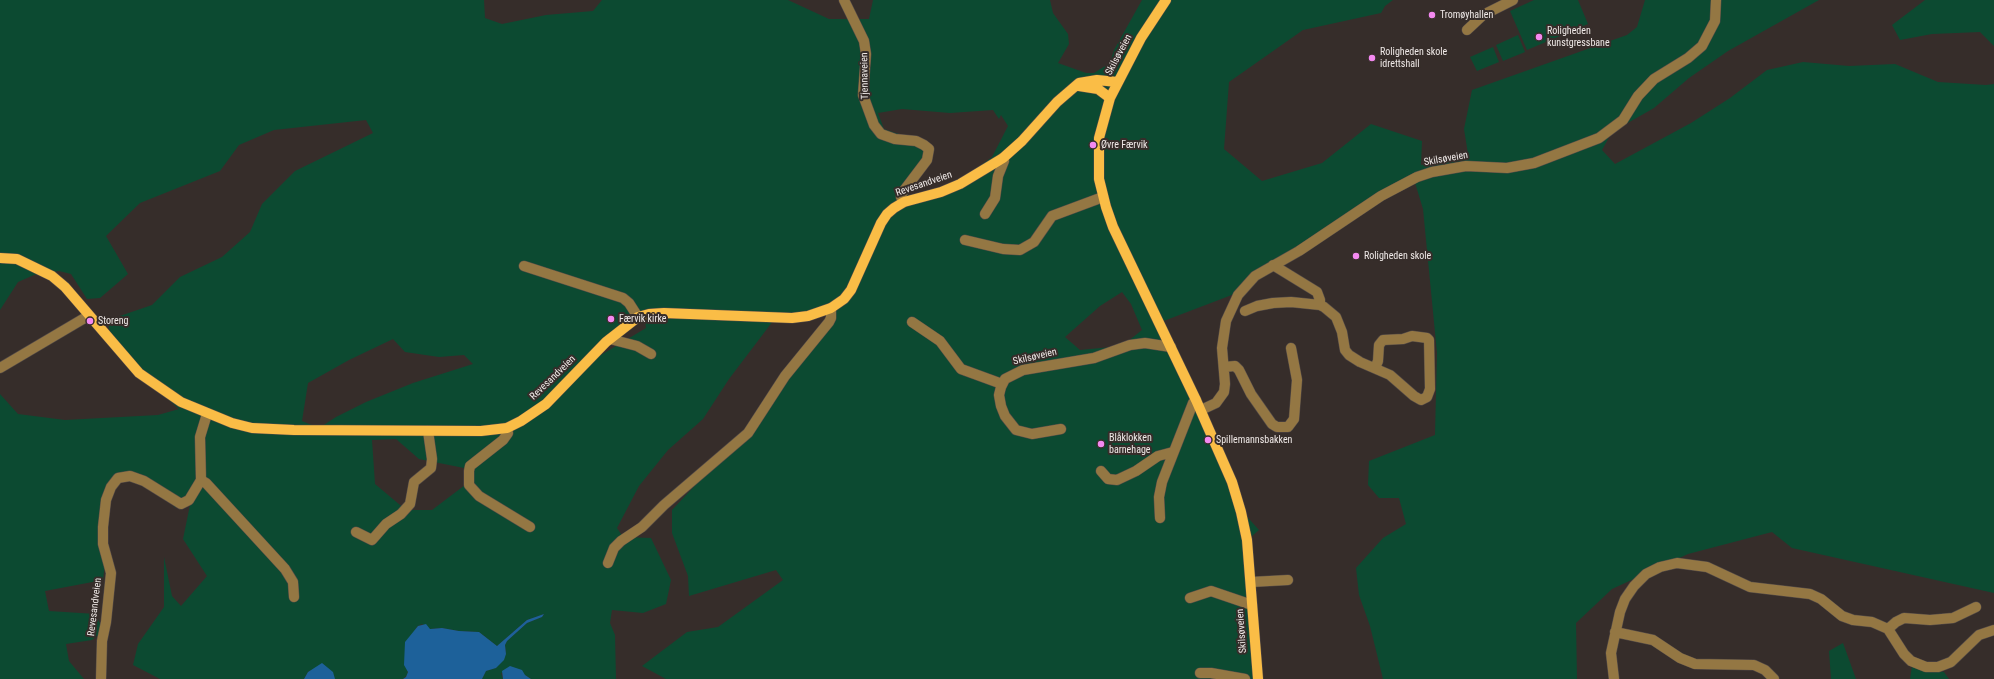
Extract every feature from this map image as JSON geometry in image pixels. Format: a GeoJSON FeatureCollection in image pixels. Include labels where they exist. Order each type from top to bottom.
{"type":"FeatureCollection","features":[{"type":"Feature","properties":{"kind":"main road","name":"Skilsøveien"},"geometry":{"type":"LineString","coordinates":[[1166,0],[1141,38],[1110,98],[1102,125],[1098,150],[1099,179],[1103,197],[1113,226],[1201,410],[1229,475],[1241,512],[1247,540],[1258,679]]}},
{"type":"Feature","properties":{"kind":"main road","name":"Revesandveien"},"geometry":{"type":"LineString","coordinates":[[0,258],[17,260],[52,276],[65,287],[88,316],[139,373],[180,402],[232,423],[252,428],[294,430],[481,431],[506,428],[521,421],[546,404],[610,339],[638,317],[649,314],[664,313],[792,318],[808,316],[831,308],[844,299],[851,290],[887,214],[904,202],[941,192],[960,184],[1003,158],[1022,141],[1057,102],[1075,86],[1088,80],[1118,82]]}},
{"type":"Feature","properties":{"kind":"main road"},"geometry":{"type":"LineString","coordinates":[[1075,86],[1098,89],[1110,98]]}},
{"type":"Feature","properties":{"kind":"street","name":"Tjennaveien"},"geometry":{"type":"LineString","coordinates":[[844,0],[864,41],[866,54],[863,95],[874,125],[881,134],[895,139],[916,141],[928,149],[927,160],[902,193],[901,197],[904,202]]}},
{"type":"Feature","properties":{"kind":"street"},"geometry":{"type":"LineString","coordinates":[[1467,30],[1483,15],[1513,0]]}},
{"type":"Feature","properties":{"kind":"street","name":"Skilsøveien"},"geometry":{"type":"LineString","coordinates":[[1201,410],[1216,403],[1221,398],[1225,384],[1222,335],[1230,308],[1244,286],[1255,276],[1299,251],[1381,196],[1417,177],[1432,172],[1466,166],[1507,168],[1534,163],[1600,138],[1617,126],[1638,96],[1654,79],[1688,58],[1702,46],[1710,34],[1715,21],[1716,0]]}},
{"type":"Feature","properties":{"kind":"street"},"geometry":{"type":"LineString","coordinates":[[985,214],[995,198],[998,176],[1004,161],[1003,158]]}},
{"type":"Feature","properties":{"kind":"street"},"geometry":{"type":"LineString","coordinates":[[965,240],[1002,249],[1020,250],[1034,242],[1052,216],[1103,197]]}},
{"type":"Feature","properties":{"kind":"street"},"geometry":{"type":"LineString","coordinates":[[1273,265],[1317,292],[1320,305]]}},
{"type":"Feature","properties":{"kind":"street"},"geometry":{"type":"LineString","coordinates":[[524,266],[623,298],[629,303],[638,317]]}},
{"type":"Feature","properties":{"kind":"street"},"geometry":{"type":"LineString","coordinates":[[1246,311],[1256,306],[1274,302],[1320,305],[1336,317],[1342,332],[1345,350],[1360,362],[1390,375],[1401,383],[1414,396],[1421,400],[1429,394],[1431,349],[1429,340],[1427,338],[1412,336],[1403,339],[1383,340],[1379,345],[1378,361],[1375,368]]}},
{"type":"Feature","properties":{"kind":"street"},"geometry":{"type":"LineString","coordinates":[[608,563],[612,552],[621,541],[642,527],[664,505],[748,433],[785,376],[829,322],[831,318],[831,308]]}},
{"type":"Feature","properties":{"kind":"street"},"geometry":{"type":"LineString","coordinates":[[0,368],[88,316]]}},
{"type":"Feature","properties":{"kind":"street"},"geometry":{"type":"LineString","coordinates":[[912,322],[940,341],[961,369],[1002,384],[999,395],[1001,406],[1005,416],[1016,430],[1032,434],[1061,429]]}},
{"type":"Feature","properties":{"kind":"street"},"geometry":{"type":"LineString","coordinates":[[610,339],[636,346],[651,354]]}},
{"type":"Feature","properties":{"kind":"street","name":"Skilsøveien"},"geometry":{"type":"LineString","coordinates":[[1002,384],[1005,379],[1023,370],[1094,358],[1130,345],[1145,343],[1171,347]]}},
{"type":"Feature","properties":{"kind":"street"},"geometry":{"type":"LineString","coordinates":[[1224,367],[1235,366],[1239,370],[1252,394],[1272,424],[1277,427],[1288,427],[1294,419],[1297,380],[1291,348]]}},
{"type":"Feature","properties":{"kind":"street"},"geometry":{"type":"LineString","coordinates":[[1160,518],[1159,497],[1162,482],[1193,403],[1196,400]]}},
{"type":"Feature","properties":{"kind":"street"},"geometry":{"type":"LineString","coordinates":[[207,414],[200,437],[202,480],[285,569],[293,582],[294,597]]}},
{"type":"Feature","properties":{"kind":"street"},"geometry":{"type":"LineString","coordinates":[[506,428],[508,433],[503,440],[470,466],[469,485],[479,496],[530,527]]}},
{"type":"Feature","properties":{"kind":"street"},"geometry":{"type":"LineString","coordinates":[[356,532],[372,540],[386,524],[401,514],[410,504],[414,482],[431,468],[432,459],[428,431]]}},
{"type":"Feature","properties":{"kind":"street"},"geometry":{"type":"LineString","coordinates":[[1101,471],[1108,479],[1116,480],[1136,471],[1158,456],[1173,452]]}},
{"type":"Feature","properties":{"kind":"street","name":"Revesandveien"},"geometry":{"type":"LineString","coordinates":[[101,679],[102,641],[106,622],[111,572],[103,544],[103,527],[106,500],[111,487],[118,478],[130,476],[144,481],[180,504],[189,500],[202,480]]}},
{"type":"Feature","properties":{"kind":"street"},"geometry":{"type":"LineString","coordinates":[[1614,679],[1611,653],[1615,632],[1625,599],[1639,580],[1660,567],[1685,563],[1708,567],[1750,587],[1810,594],[1821,599],[1842,616],[1853,620],[1872,622],[1888,629],[1904,654],[1912,661],[1932,667],[1944,666],[1951,662],[1975,637],[1994,630]]}},
{"type":"Feature","properties":{"kind":"street"},"geometry":{"type":"LineString","coordinates":[[1251,582],[1288,580]]}},
{"type":"Feature","properties":{"kind":"street"},"geometry":{"type":"LineString","coordinates":[[1190,598],[1211,591],[1252,605]]}},
{"type":"Feature","properties":{"kind":"street"},"geometry":{"type":"LineString","coordinates":[[1888,629],[1896,622],[1904,618],[1930,620],[1953,618],[1976,608]]}},
{"type":"Feature","properties":{"kind":"street"},"geometry":{"type":"LineString","coordinates":[[1615,632],[1653,640],[1680,658],[1695,664],[1754,665],[1765,670],[1774,679]]}},
{"type":"Feature","properties":{"kind":"street"},"geometry":{"type":"LineString","coordinates":[[1200,673],[1211,673],[1245,679]]}},
{"type":"Feature","properties":{"kind":"green space"},"geometry":{"type":"Polygon","coordinates":[[[0,0],[484,0],[485,18],[502,24],[546,15],[593,11],[602,0],[788,0],[829,19],[869,19],[873,0],[1050,0],[1053,13],[1068,34],[1069,44],[1058,63],[1086,73],[1094,73],[1110,63],[1114,50],[1142,0],[1393,0],[1385,6],[1381,13],[1303,30],[1229,82],[1224,149],[1262,181],[1322,163],[1371,124],[1422,141],[1421,165],[1468,154],[1464,129],[1472,90],[1627,35],[1637,27],[1645,0],[1819,0],[1728,51],[1689,78],[1654,108],[1612,132],[1602,150],[1615,164],[1691,123],[1730,98],[1767,70],[1803,62],[1849,66],[1895,64],[1938,82],[1986,85],[1994,84],[1994,593],[1792,548],[1772,532],[1688,554],[1612,589],[1576,623],[1577,679],[1383,679],[1370,626],[1359,595],[1356,568],[1383,538],[1406,524],[1399,498],[1379,498],[1368,485],[1369,461],[1435,435],[1437,353],[1423,209],[1413,176],[1237,293],[1161,322],[1242,511],[1259,530],[1252,536],[1247,557],[1255,679],[666,679],[642,666],[687,632],[718,627],[783,580],[776,570],[689,596],[688,576],[672,533],[672,510],[736,442],[832,314],[773,321],[729,379],[703,419],[668,450],[639,486],[617,528],[623,537],[651,538],[671,580],[666,604],[643,613],[612,610],[610,623],[615,635],[616,679],[531,679],[525,675],[501,673],[503,679],[482,679],[486,671],[496,668],[506,654],[505,645],[507,641],[527,623],[542,617],[544,614],[527,620],[497,646],[479,632],[442,628],[430,629],[422,624],[416,628],[407,675],[403,679],[335,679],[315,668],[308,672],[304,679],[160,679],[133,665],[138,644],[164,607],[164,557],[172,596],[181,606],[207,576],[183,539],[191,500],[177,504],[174,508],[175,503],[173,501],[128,478],[108,491],[108,537],[103,580],[45,591],[49,611],[96,614],[103,631],[92,640],[66,644],[69,661],[84,679],[0,679],[0,394],[18,414],[65,420],[158,415],[179,409],[145,379],[113,343],[108,324],[114,318],[152,305],[180,277],[222,257],[250,232],[262,204],[295,171],[373,133],[366,120],[274,130],[239,145],[220,171],[140,203],[106,236],[128,274],[100,298],[87,299],[71,274],[59,271],[34,275],[18,282],[0,310],[0,0]],[[902,109],[878,113],[884,129],[929,144],[929,157],[907,196],[955,184],[992,157],[1008,126],[1001,115],[999,119],[993,110],[950,113],[902,109]],[[1122,292],[1100,306],[1065,337],[1080,350],[1122,346],[1142,330],[1131,304],[1122,292]],[[663,311],[623,323],[598,343],[594,357],[573,369],[576,370],[646,328],[645,321],[656,317],[663,311]],[[393,339],[349,360],[308,383],[302,421],[319,428],[336,417],[366,402],[413,383],[473,364],[464,355],[439,357],[405,352],[393,339]],[[396,439],[372,440],[375,484],[406,510],[432,510],[469,482],[464,468],[419,459],[396,439]]]}},
{"type":"Feature","properties":{"kind":"green space","name":"Roligheden kunstgressbane"},"geometry":{"type":"Polygon","coordinates":[[[1534,0],[1578,0],[1588,24],[1527,50],[1510,11],[1534,0]]]}},
{"type":"Feature","properties":{"kind":"green space"},"geometry":{"type":"Polygon","coordinates":[[[1925,0],[1994,0],[1994,46],[1980,32],[1932,34],[1900,40],[1892,25],[1925,0]]]}},
{"type":"Feature","properties":{"kind":"green space"},"geometry":{"type":"Polygon","coordinates":[[[1518,35],[1525,52],[1503,61],[1496,45],[1518,35]]]}},
{"type":"Feature","properties":{"kind":"green space"},"geometry":{"type":"Polygon","coordinates":[[[1493,47],[1499,62],[1477,71],[1470,57],[1493,47]]]}},
{"type":"Feature","properties":{"kind":"green space"},"geometry":{"type":"Polygon","coordinates":[[[1843,643],[1856,679],[1831,679],[1829,651],[1843,643]]]}},
{"type":"Feature","properties":{"kind":"green space"},"geometry":{"type":"Polygon","coordinates":[[[1912,666],[1944,672],[1949,679],[1910,679],[1912,666]]]}},
{"type":"Feature","properties":{"kind":"water"},"geometry":{"type":"Polygon","coordinates":[[[544,614],[542,617],[527,623],[507,641],[505,645],[506,654],[504,660],[496,668],[486,671],[482,679],[403,679],[406,677],[408,672],[404,665],[405,642],[418,626],[426,624],[430,629],[442,628],[479,632],[497,646],[527,620],[544,614]]]}},
{"type":"Feature","properties":{"kind":"water"},"geometry":{"type":"Polygon","coordinates":[[[322,663],[333,672],[335,679],[304,679],[308,672],[322,663]]]}},
{"type":"Feature","properties":{"kind":"water"},"geometry":{"type":"Polygon","coordinates":[[[510,666],[522,670],[525,675],[531,679],[503,679],[502,671],[510,666]]]}},
{"type":"Feature","properties":{"kind":"place","name":"Tromøyhallen"},"geometry":{"type":"Point","coordinates":[1432,15]}},
{"type":"Feature","properties":{"kind":"place","name":"Roligheden kunstgressbane"},"geometry":{"type":"Point","coordinates":[1539,37]}},
{"type":"Feature","properties":{"kind":"place","name":"Roligheden skole idrettshall"},"geometry":{"type":"Point","coordinates":[1372,58]}},
{"type":"Feature","properties":{"kind":"place","name":"Øvre Færvik"},"geometry":{"type":"Point","coordinates":[1093,145]}},
{"type":"Feature","properties":{"kind":"place","name":"Roligheden skole"},"geometry":{"type":"Point","coordinates":[1356,256]}},
{"type":"Feature","properties":{"kind":"place","name":"Færvik kirke"},"geometry":{"type":"Point","coordinates":[611,319]}},
{"type":"Feature","properties":{"kind":"place","name":"Storeng"},"geometry":{"type":"Point","coordinates":[90,321]}},
{"type":"Feature","properties":{"kind":"place","name":"Spillemannsbakken"},"geometry":{"type":"Point","coordinates":[1208,440]}},
{"type":"Feature","properties":{"kind":"place","name":"Blåklokken barnehage"},"geometry":{"type":"Point","coordinates":[1101,444]}}]}
